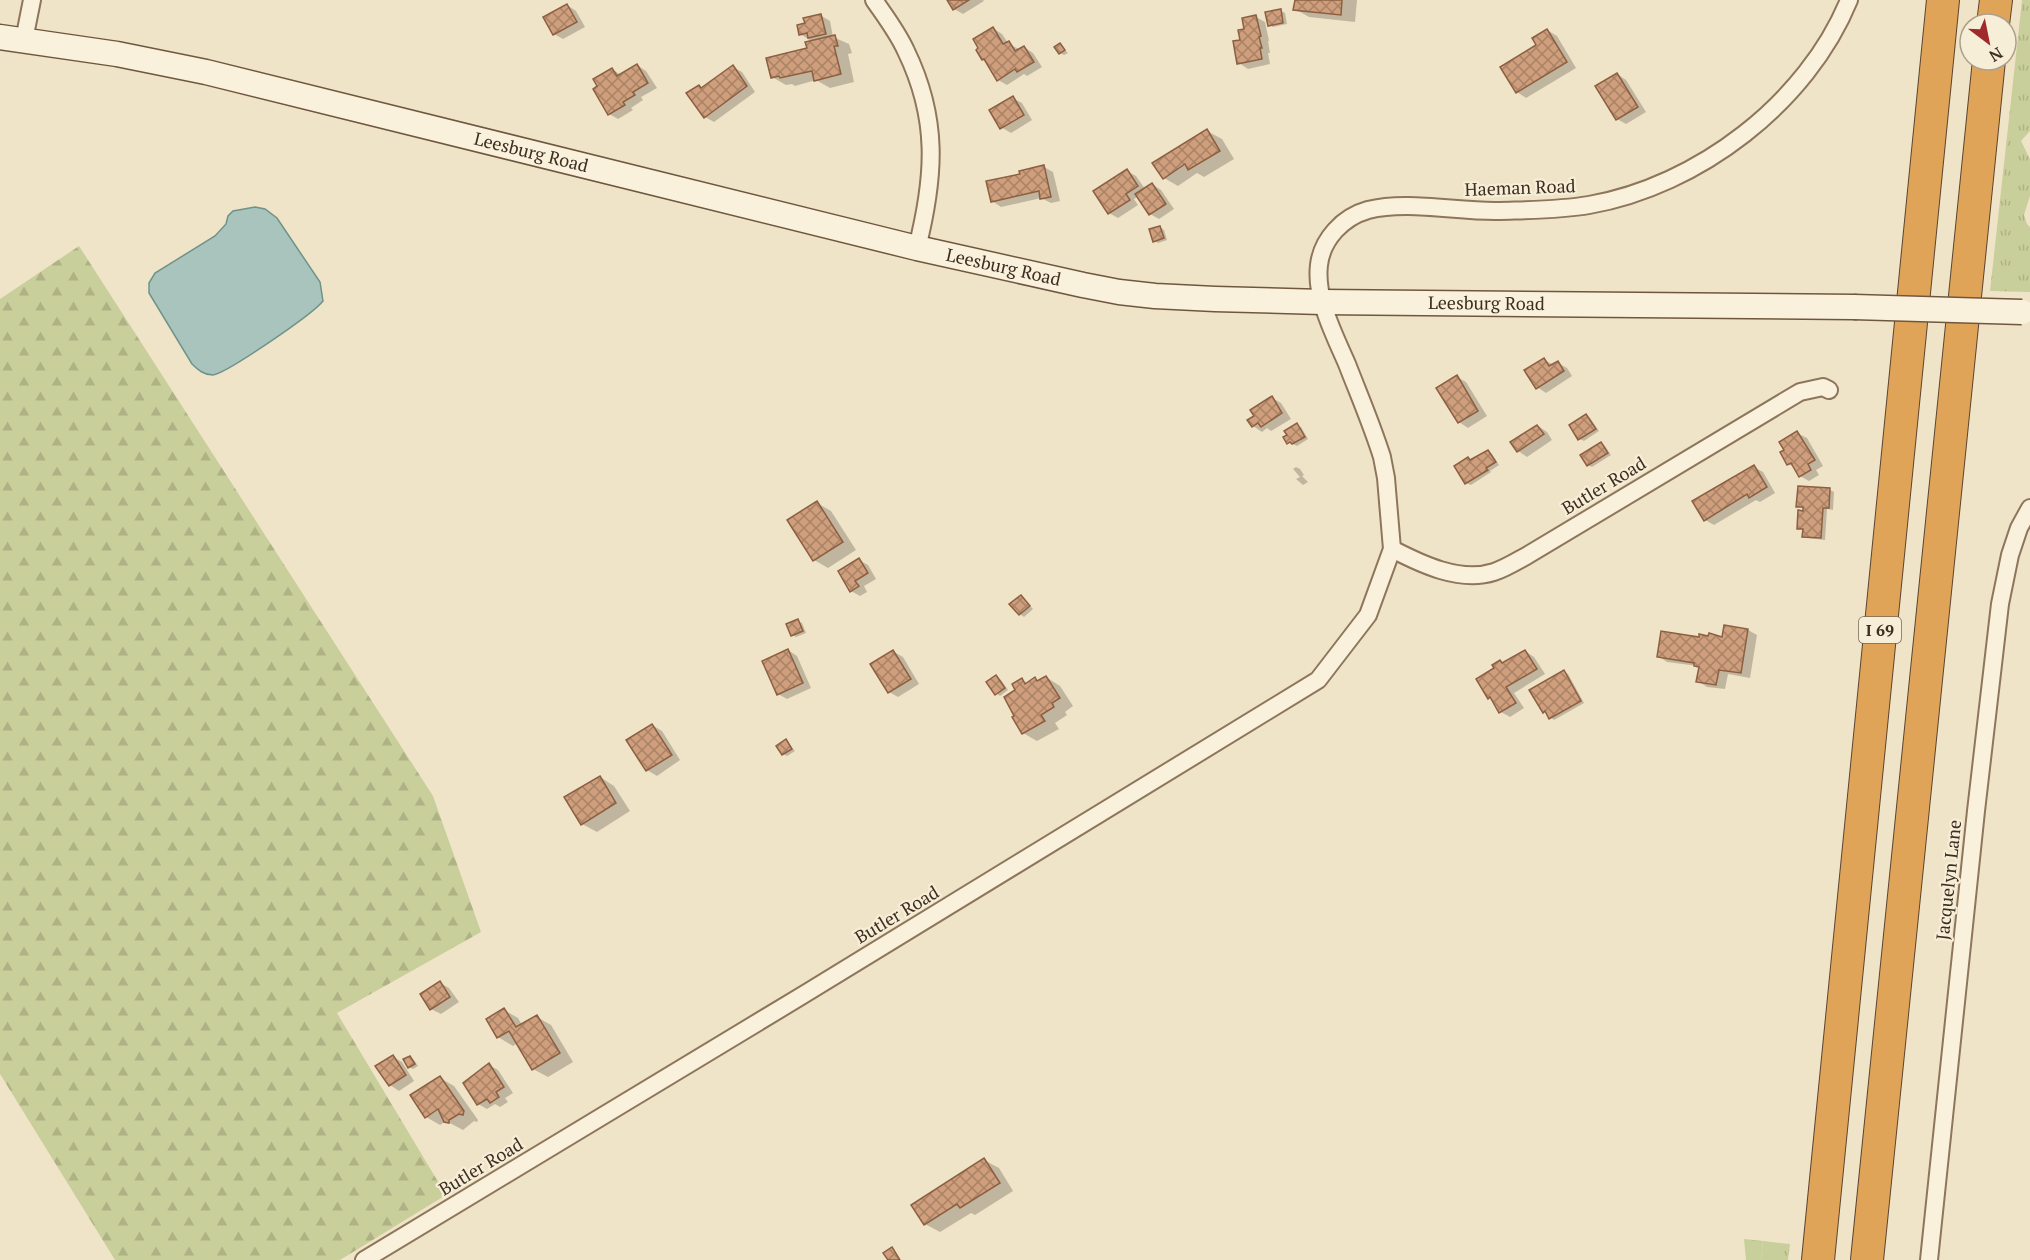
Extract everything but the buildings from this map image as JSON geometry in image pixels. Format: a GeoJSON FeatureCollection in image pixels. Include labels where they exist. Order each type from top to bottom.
{"type":"FeatureCollection","features":[{"type":"Feature","properties":{"kind":"highway","name":"I 69"},"geometry":{"type":"LineString","coordinates":[[1818,1260],[1943,0]]}},
{"type":"Feature","properties":{"kind":"highway"},"geometry":{"type":"LineString","coordinates":[[1867,1260],[1988,72]]}},
{"type":"Feature","properties":{"kind":"main road","name":"Leesburg Road"},"geometry":{"type":"LineString","coordinates":[[0,37],[117,54],[206,72],[917,248],[1119,292],[1205,299],[1322,302],[1854,307],[2026,312]]}},
{"type":"Feature","properties":{"kind":"street"},"geometry":{"type":"LineString","coordinates":[[24,40],[32,0]]}},
{"type":"Feature","properties":{"kind":"street"},"geometry":{"type":"LineString","coordinates":[[874,0],[906,49],[922,87],[931,126],[931,163],[926,212],[917,248]]}},
{"type":"Feature","properties":{"kind":"street","name":"Haeman Road"},"geometry":{"type":"LineString","coordinates":[[1322,302],[1319,265],[1326,243],[1337,228],[1364,211],[1379,208],[1415,207],[1496,211],[1589,205],[1630,194],[1678,175],[1719,152],[1768,113],[1800,81],[1837,28],[1849,0]]}},
{"type":"Feature","properties":{"kind":"street","name":"Butler Road"},"geometry":{"type":"LineString","coordinates":[[364,1260],[1318,680],[1368,615],[1392,549],[1382,457],[1322,302]]}},
{"type":"Feature","properties":{"kind":"street","name":"Butler Road"},"geometry":{"type":"LineString","coordinates":[[1392,549],[1423,565],[1445,571],[1469,574],[1492,573],[1528,555],[1790,398],[1815,388],[1823,387],[1828,390]]}},
{"type":"Feature","properties":{"kind":"street","name":"Jacquelyn Lane"},"geometry":{"type":"LineString","coordinates":[[1929,1260],[2000,604],[2010,555],[2019,528],[2030,508]]}},
{"type":"Feature","properties":{"kind":"green space"},"geometry":{"type":"Polygon","coordinates":[[[2022,0],[2030,0],[2030,131],[2021,141],[2030,159],[2030,196],[2024,215],[2030,227],[2030,292],[1990,291],[2014,72],[2018,72],[2018,36],[2022,0]]]}},
{"type":"Feature","properties":{"kind":"green space"},"geometry":{"type":"Polygon","coordinates":[[[79,246],[433,796],[481,932],[337,1013],[446,1195],[340,1260],[115,1260],[0,1074],[0,299],[79,246]]]}},
{"type":"Feature","properties":{"kind":"green space"},"geometry":{"type":"Polygon","coordinates":[[[1744,1239],[1763,1241],[1761,1260],[1746,1260],[1744,1239]]]}},
{"type":"Feature","properties":{"kind":"green space"},"geometry":{"type":"Polygon","coordinates":[[[1763,1241],[1790,1244],[1788,1260],[1761,1260],[1763,1241]]]}},
{"type":"Feature","properties":{"kind":"water"},"geometry":{"type":"Polygon","coordinates":[[[255,207],[265,209],[277,218],[320,282],[323,301],[304,318],[251,354],[221,372],[213,375],[207,374],[192,364],[149,293],[149,283],[155,273],[215,236],[226,224],[228,216],[233,211],[255,207]]]}}]}
